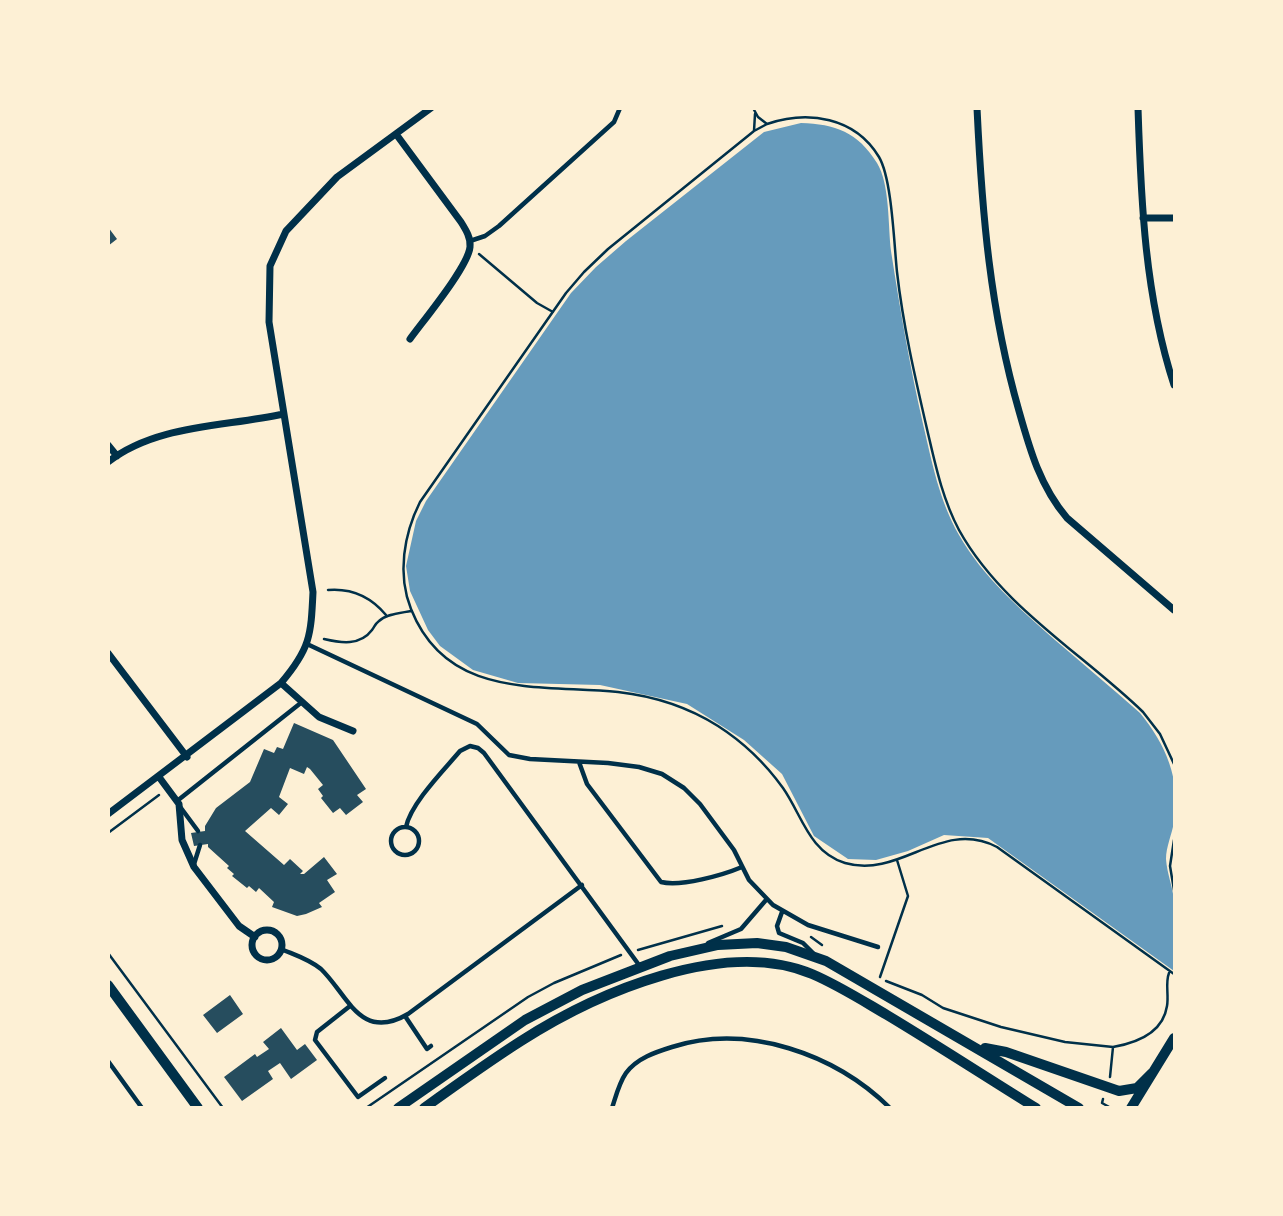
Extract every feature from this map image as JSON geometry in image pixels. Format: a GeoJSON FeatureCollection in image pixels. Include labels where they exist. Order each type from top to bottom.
{"type":"FeatureCollection","features":[{"type":"Feature","properties":{"kind":"street"},"geometry":{"type":"LineString","coordinates":[[108,814],[187,757],[281,683],[301,661],[311,630],[313,592],[269,322],[270,265],[286,231],[337,177],[431,108]]}},
{"type":"Feature","properties":{"kind":"street"},"geometry":{"type":"LineString","coordinates":[[977,108],[982,209],[992,284],[1006,364],[1038,473],[1054,503],[1067,517],[1174,610]]}},
{"type":"Feature","properties":{"kind":"street"},"geometry":{"type":"LineString","coordinates":[[1138,108],[1143,218],[1153,297],[1174,386]]}},
{"type":"Feature","properties":{"kind":"street"},"geometry":{"type":"LineString","coordinates":[[397,134],[461,222],[470,241],[464,263],[410,340]]}},
{"type":"Feature","properties":{"kind":"street"},"geometry":{"type":"LineString","coordinates":[[1143,218],[1174,218]]}},
{"type":"Feature","properties":{"kind":"street"},"geometry":{"type":"LineString","coordinates":[[108,462],[134,446],[161,436],[283,414]]}},
{"type":"Feature","properties":{"kind":"street"},"geometry":{"type":"LineString","coordinates":[[108,445],[117,456]]}},
{"type":"Feature","properties":{"kind":"street"},"geometry":{"type":"LineString","coordinates":[[108,653],[187,757]]}},
{"type":"Feature","properties":{"kind":"street"},"geometry":{"type":"LineString","coordinates":[[281,683],[330,723],[354,731]]}},
{"type":"Feature","properties":{"kind":"street"},"geometry":{"type":"LineString","coordinates":[[159,777],[178,802],[183,840],[194,867],[239,926],[255,937]]}},
{"type":"Feature","properties":{"kind":"street"},"geometry":{"type":"LineString","coordinates":[[264,931],[272,931],[280,938],[281,949],[278,956],[272,960],[261,959],[253,951],[255,937],[264,931]]}},
{"type":"Feature","properties":{"kind":"street"},"geometry":{"type":"LineString","coordinates":[[398,1108],[525,1020],[582,990],[640,967],[702,948],[738,943],[786,947],[816,957],[1079,1108]]}},
{"type":"Feature","properties":{"kind":"street"},"geometry":{"type":"LineString","coordinates":[[424,1108],[522,1040],[610,995],[660,977],[710,964],[736,961],[772,962],[811,974],[922,1036],[1036,1108]]}},
{"type":"Feature","properties":{"kind":"street"},"geometry":{"type":"LineString","coordinates":[[110,992],[198,1108]]}},
{"type":"Feature","properties":{"kind":"street"},"geometry":{"type":"LineString","coordinates":[[1131,1108],[1174,1038]]}},
{"type":"Feature","properties":{"kind":"street"},"geometry":{"type":"LineString","coordinates":[[975,1047],[1006,1052],[1119,1091],[1138,1088],[1152,1073]]}},
{"type":"Feature","properties":{"kind":"lane"},"geometry":{"type":"LineString","coordinates":[[470,241],[485,236],[499,226],[614,122],[620,108]]}},
{"type":"Feature","properties":{"kind":"lane"},"geometry":{"type":"LineString","coordinates":[[307,644],[477,724],[509,755],[639,767],[675,781],[705,809],[734,850],[749,880],[766,900],[782,912],[808,925],[878,947]]}},
{"type":"Feature","properties":{"kind":"lane"},"geometry":{"type":"LineString","coordinates":[[198,831],[178,802],[302,702]]}},
{"type":"Feature","properties":{"kind":"lane"},"geometry":{"type":"LineString","coordinates":[[406,827],[417,804],[457,754],[472,746],[484,753],[640,967]]}},
{"type":"Feature","properties":{"kind":"lane"},"geometry":{"type":"LineString","coordinates":[[579,762],[587,784],[662,882],[670,884],[741,867]]}},
{"type":"Feature","properties":{"kind":"lane"},"geometry":{"type":"LineString","coordinates":[[406,827],[415,831],[420,841],[415,851],[402,855],[393,849],[391,839],[396,830],[406,827]]}},
{"type":"Feature","properties":{"kind":"lane"},"geometry":{"type":"LineString","coordinates":[[194,867],[200,845]]}},
{"type":"Feature","properties":{"kind":"lane"},"geometry":{"type":"LineString","coordinates":[[281,949],[313,962],[360,1015],[376,1022],[390,1021],[405,1016],[582,885]]}},
{"type":"Feature","properties":{"kind":"lane"},"geometry":{"type":"LineString","coordinates":[[702,948],[714,939],[735,932],[746,924],[766,900]]}},
{"type":"Feature","properties":{"kind":"lane"},"geometry":{"type":"LineString","coordinates":[[782,912],[777,926],[779,933],[803,943],[816,957]]}},
{"type":"Feature","properties":{"kind":"lane"},"geometry":{"type":"LineString","coordinates":[[350,1006],[317,1032],[315,1040],[358,1097],[385,1077]]}},
{"type":"Feature","properties":{"kind":"lane"},"geometry":{"type":"LineString","coordinates":[[405,1016],[427,1049],[431,1045]]}},
{"type":"Feature","properties":{"kind":"lane"},"geometry":{"type":"LineString","coordinates":[[612,1108],[626,1073],[642,1059],[691,1042],[731,1039],[775,1045],[827,1063],[857,1081],[890,1108]]}},
{"type":"Feature","properties":{"kind":"lane"},"geometry":{"type":"LineString","coordinates":[[108,1061],[142,1108]]}},
{"type":"Feature","properties":{"kind":"lane"},"geometry":{"type":"LineString","coordinates":[[108,1074],[115,1069]]}},
{"type":"Feature","properties":{"kind":"path"},"geometry":{"type":"LineString","coordinates":[[754,110],[767,124]]}},
{"type":"Feature","properties":{"kind":"path"},"geometry":{"type":"LineString","coordinates":[[754,110],[754,131]]}},
{"type":"Feature","properties":{"kind":"path"},"geometry":{"type":"LineString","coordinates":[[1174,764],[1160,734],[1143,712],[1009,595],[981,564],[958,528],[940,481],[920,399],[898,277],[886,178],[878,156],[858,135],[847,127],[823,118],[792,117],[754,131],[601,255],[574,283],[553,312],[420,502],[412,519],[404,558],[404,588],[411,611],[427,638],[444,657],[460,668],[485,680],[505,685],[620,692],[693,712],[736,738],[755,754],[783,788],[810,838],[823,852],[843,862],[868,866],[897,860],[951,839],[984,840],[998,847],[1174,974]]}},
{"type":"Feature","properties":{"kind":"path"},"geometry":{"type":"LineString","coordinates":[[469,250],[484,257],[537,303],[553,312]]}},
{"type":"Feature","properties":{"kind":"path"},"geometry":{"type":"LineString","coordinates":[[328,590],[345,590],[365,597],[387,616]]}},
{"type":"Feature","properties":{"kind":"path"},"geometry":{"type":"LineString","coordinates":[[324,639],[357,641],[370,633],[377,622],[387,616],[411,611]]}},
{"type":"Feature","properties":{"kind":"path"},"geometry":{"type":"LineString","coordinates":[[108,833],[167,788]]}},
{"type":"Feature","properties":{"kind":"path"},"geometry":{"type":"LineString","coordinates":[[1174,840],[1170,866],[1174,890]]}},
{"type":"Feature","properties":{"kind":"path"},"geometry":{"type":"LineString","coordinates":[[880,977],[908,896],[908,888],[897,860]]}},
{"type":"Feature","properties":{"kind":"path"},"geometry":{"type":"LineString","coordinates":[[366,1108],[528,997],[586,968],[712,928],[746,924]]}},
{"type":"Feature","properties":{"kind":"path"},"geometry":{"type":"LineString","coordinates":[[810,936],[827,948]]}},
{"type":"Feature","properties":{"kind":"path"},"geometry":{"type":"LineString","coordinates":[[108,953],[223,1108]]}},
{"type":"Feature","properties":{"kind":"path"},"geometry":{"type":"LineString","coordinates":[[872,974],[922,995],[943,1008],[1001,1027],[1065,1042],[1113,1047],[1135,1042],[1160,1023],[1167,1005],[1167,979],[1170,971]]}},
{"type":"Feature","properties":{"kind":"path"},"geometry":{"type":"LineString","coordinates":[[1110,1080],[1113,1047]]}},
{"type":"Feature","properties":{"kind":"path"},"geometry":{"type":"LineString","coordinates":[[1104,1096],[1102,1103],[1111,1108]]}},
{"type":"Feature","properties":{"kind":"water"},"geometry":{"type":"Polygon","coordinates":[[[801,123],[825,125],[854,137],[870,152],[881,172],[886,193],[894,273],[918,403],[937,481],[959,535],[979,565],[1015,604],[1140,713],[1164,750],[1173,777],[1176,806],[1166,859],[1176,917],[1174,971],[988,838],[944,835],[908,851],[876,860],[848,859],[814,836],[782,774],[744,740],[687,704],[600,685],[518,683],[473,670],[440,646],[428,630],[410,591],[406,566],[416,521],[426,501],[571,293],[626,241],[764,132],[801,123]]]}},
{"type":"Feature","properties":{"kind":"building"},"geometry":{"type":"Polygon","coordinates":[[[108,227],[117,239],[108,246],[108,227]]]}},
{"type":"Feature","properties":{"kind":"building"},"geometry":{"type":"Polygon","coordinates":[[[294,723],[333,740],[366,789],[357,795],[363,802],[346,815],[340,808],[333,813],[321,798],[323,796],[318,789],[323,785],[310,769],[307,767],[304,774],[290,768],[279,797],[288,804],[279,815],[271,808],[245,831],[284,865],[290,859],[303,871],[300,874],[304,874],[324,857],[337,874],[327,880],[335,892],[319,903],[322,907],[297,916],[272,907],[274,902],[259,888],[256,892],[249,886],[247,888],[232,876],[234,874],[227,868],[229,866],[208,844],[194,846],[191,833],[205,831],[205,826],[216,808],[250,782],[264,749],[274,753],[277,747],[283,749],[294,723]]]}},
{"type":"Feature","properties":{"kind":"building"},"geometry":{"type":"Polygon","coordinates":[[[230,995],[243,1014],[217,1033],[203,1015],[230,995]]]}},
{"type":"Feature","properties":{"kind":"building"},"geometry":{"type":"Polygon","coordinates":[[[281,1028],[297,1050],[305,1044],[317,1060],[291,1079],[280,1063],[268,1071],[273,1079],[242,1101],[224,1077],[255,1054],[257,1057],[269,1049],[263,1042],[281,1028]]]}}]}
